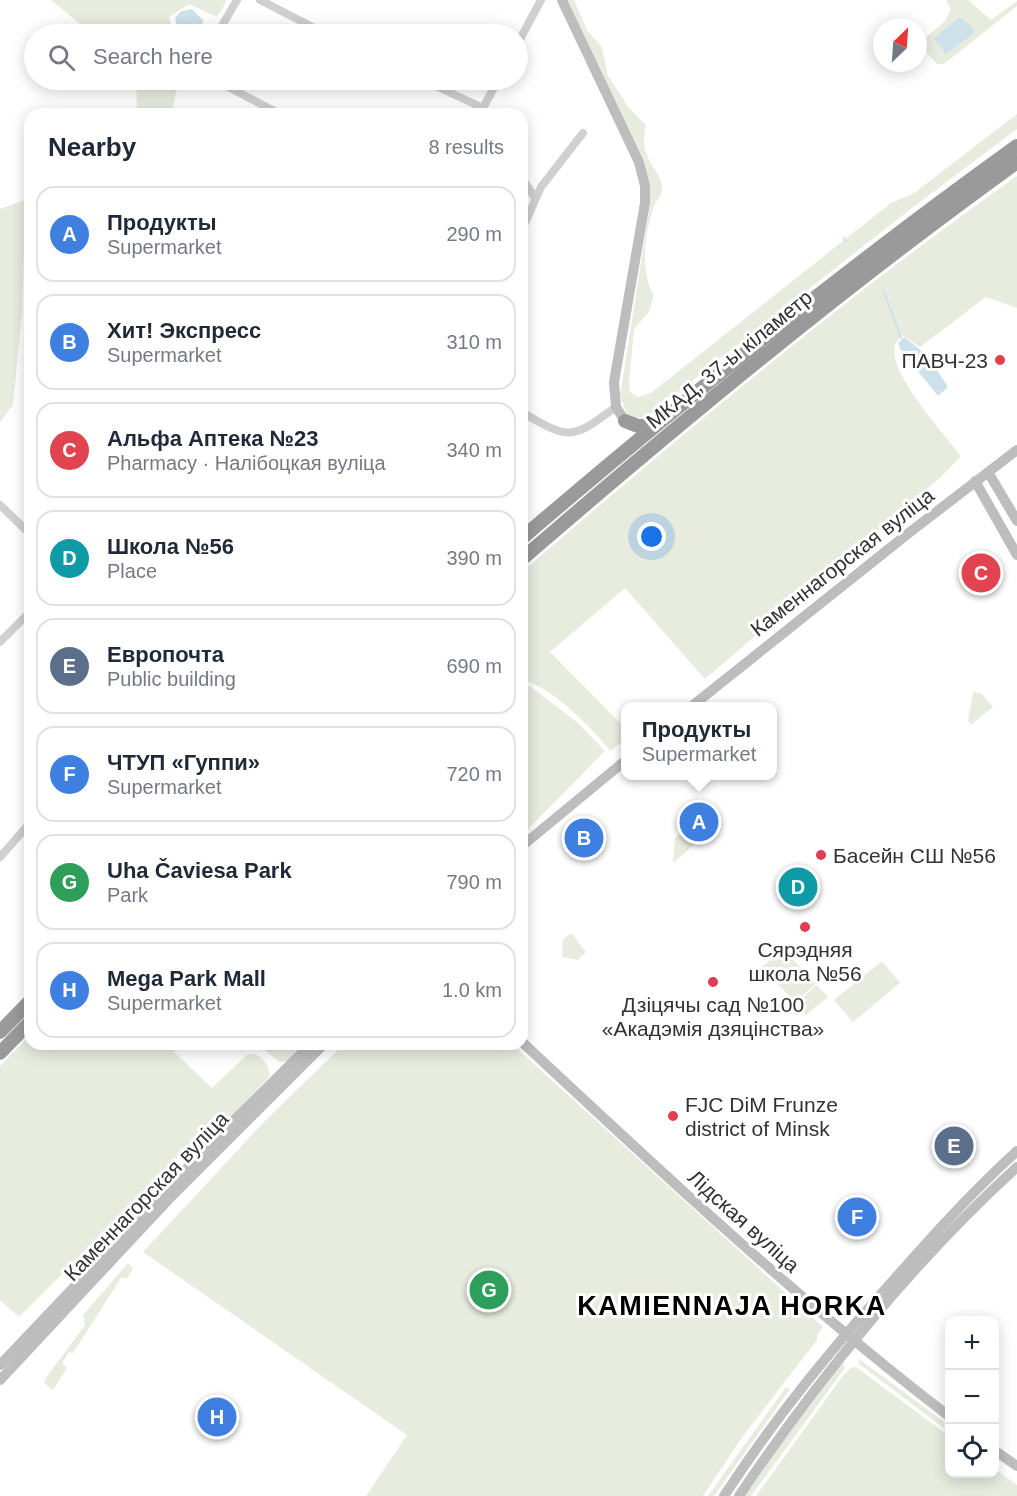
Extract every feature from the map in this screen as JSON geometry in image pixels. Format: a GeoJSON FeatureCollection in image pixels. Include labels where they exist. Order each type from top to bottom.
{"type":"FeatureCollection","features":[{"type":"Feature","properties":{"kind":"highway"},"geometry":{"type":"LineString","coordinates":[[964,193],[1017,146]]}},
{"type":"Feature","properties":{"kind":"highway"},"geometry":{"type":"LineString","coordinates":[[964,193],[1017,162]]}},
{"type":"Feature","properties":{"kind":"highway","name":"МКАД, 37-ы кіламетр"},"geometry":{"type":"LineString","coordinates":[[528,533],[655,425],[835,281],[964,193]]}},
{"type":"Feature","properties":{"kind":"highway","name":"МКАД, 37-ы кіламетр"},"geometry":{"type":"LineString","coordinates":[[528,554],[646,453],[964,193]]}},
{"type":"Feature","properties":{"kind":"highway"},"geometry":{"type":"LineString","coordinates":[[625,421],[638,426],[655,425]]}},
{"type":"Feature","properties":{"kind":"highway"},"geometry":{"type":"LineString","coordinates":[[625,421],[630,434],[627,448]]}},
{"type":"Feature","properties":{"kind":"highway"},"geometry":{"type":"LineString","coordinates":[[0,1032],[24,1007]]}},
{"type":"Feature","properties":{"kind":"highway"},"geometry":{"type":"LineString","coordinates":[[0,1053],[24,1028]]}},
{"type":"Feature","properties":{"kind":"main road"},"geometry":{"type":"LineString","coordinates":[[562,0],[639,162],[645,186],[643,214],[614,382],[616,406],[625,421]]}},
{"type":"Feature","properties":{"kind":"main road","name":"Каменнагорская вуліца"},"geometry":{"type":"LineString","coordinates":[[697,702],[1017,450]]}},
{"type":"Feature","properties":{"kind":"main road"},"geometry":{"type":"LineString","coordinates":[[988,471],[1017,521]]}},
{"type":"Feature","properties":{"kind":"main road"},"geometry":{"type":"LineString","coordinates":[[975,481],[1017,555]]}},
{"type":"Feature","properties":{"kind":"main road"},"geometry":{"type":"LineString","coordinates":[[528,841],[621,764]]}},
{"type":"Feature","properties":{"kind":"main road","name":"Лідская вуліца"},"geometry":{"type":"LineString","coordinates":[[528,1048],[751,1255],[854,1343],[945,1413]]}},
{"type":"Feature","properties":{"kind":"main road","name":"Каменнагорская вуліца"},"geometry":{"type":"LineString","coordinates":[[0,1365],[202,1152],[305,1050]]}},
{"type":"Feature","properties":{"kind":"main road","name":"Каменнагорская вуліца"},"geometry":{"type":"LineString","coordinates":[[0,1380],[168,1200],[318,1050]]}},
{"type":"Feature","properties":{"kind":"main road"},"geometry":{"type":"LineString","coordinates":[[724,1496],[800,1389],[844,1334],[975,1189],[1016,1153]]}},
{"type":"Feature","properties":{"kind":"main road"},"geometry":{"type":"LineString","coordinates":[[739,1496],[792,1421],[854,1343],[956,1226],[1017,1167]]}},
{"type":"Feature","properties":{"kind":"main road"},"geometry":{"type":"LineString","coordinates":[[999,1453],[1017,1466]]}},
{"type":"Feature","properties":{"kind":"street"},"geometry":{"type":"LineString","coordinates":[[223,24],[237,0]]}},
{"type":"Feature","properties":{"kind":"street"},"geometry":{"type":"LineString","coordinates":[[260,0],[307,24]]}},
{"type":"Feature","properties":{"kind":"street"},"geometry":{"type":"LineString","coordinates":[[528,24],[541,0]]}},
{"type":"Feature","properties":{"kind":"street"},"geometry":{"type":"LineString","coordinates":[[234,90],[269,108]]}},
{"type":"Feature","properties":{"kind":"street"},"geometry":{"type":"LineString","coordinates":[[443,90],[478,108]]}},
{"type":"Feature","properties":{"kind":"street"},"geometry":{"type":"LineString","coordinates":[[485,108],[493,90]]}},
{"type":"Feature","properties":{"kind":"street"},"geometry":{"type":"LineString","coordinates":[[528,215],[535,198],[583,134]]}},
{"type":"Feature","properties":{"kind":"street"},"geometry":{"type":"LineString","coordinates":[[528,187],[535,198]]}},
{"type":"Feature","properties":{"kind":"street"},"geometry":{"type":"LineString","coordinates":[[528,416],[543,425],[573,434],[583,432],[616,406]]}},
{"type":"Feature","properties":{"kind":"street"},"geometry":{"type":"LineString","coordinates":[[0,505],[24,528]]}},
{"type":"Feature","properties":{"kind":"street"},"geometry":{"type":"LineString","coordinates":[[0,642],[24,618]]}},
{"type":"Feature","properties":{"kind":"street"},"geometry":{"type":"LineString","coordinates":[[0,857],[24,830]]}},
{"type":"Feature","properties":{"kind":"shaded area"},"geometry":{"type":"Polygon","coordinates":[[[51,0],[226,0],[217,17],[189,4],[169,17],[171,24],[80,24],[51,0]]]}},
{"type":"Feature","properties":{"kind":"shaded area"},"geometry":{"type":"Polygon","coordinates":[[[568,0],[574,0],[588,32],[602,47],[608,76],[629,108],[646,125],[644,137],[647,155],[661,182],[662,191],[651,216],[645,251],[646,275],[654,295],[649,312],[634,329],[629,381],[630,392],[638,397],[651,393],[891,203],[914,193],[1017,114],[1017,129],[908,211],[646,417],[635,418],[627,414],[620,396],[650,205],[645,162],[568,0]]]}},
{"type":"Feature","properties":{"kind":"shaded area"},"geometry":{"type":"Polygon","coordinates":[[[946,0],[968,0],[991,20],[1017,1],[1017,6],[944,64],[937,64],[927,53],[927,37],[945,21],[951,9],[946,0]]]}},
{"type":"Feature","properties":{"kind":"shaded area"},"geometry":{"type":"Polygon","coordinates":[[[136,90],[177,90],[172,108],[137,108],[136,90]]]}},
{"type":"Feature","properties":{"kind":"shaded area"},"geometry":{"type":"Polygon","coordinates":[[[1017,176],[1017,308],[986,297],[920,347],[902,335],[895,346],[895,358],[909,387],[961,456],[942,476],[705,679],[625,588],[550,652],[621,724],[621,742],[611,751],[582,720],[559,700],[528,681],[528,567],[765,368],[953,222],[1017,176]]]}},
{"type":"Feature","properties":{"kind":"shaded area"},"geometry":{"type":"Polygon","coordinates":[[[24,200],[22,313],[13,405],[0,422],[0,209],[24,200]]]}},
{"type":"Feature","properties":{"kind":"shaded area"},"geometry":{"type":"Polygon","coordinates":[[[528,686],[578,723],[605,751],[528,829],[528,686]]]}},
{"type":"Feature","properties":{"kind":"shaded area"},"geometry":{"type":"Polygon","coordinates":[[[973,692],[981,693],[993,707],[971,725],[968,721],[973,692]]]}},
{"type":"Feature","properties":{"kind":"shaded area"},"geometry":{"type":"Polygon","coordinates":[[[685,833],[694,845],[673,863],[675,837],[685,833]]]}},
{"type":"Feature","properties":{"kind":"shaded area"},"geometry":{"type":"Polygon","coordinates":[[[571,933],[586,952],[578,960],[562,957],[563,940],[571,933]]]}},
{"type":"Feature","properties":{"kind":"shaded area"},"geometry":{"type":"Polygon","coordinates":[[[783,949],[816,984],[795,1002],[762,967],[783,949]]]}},
{"type":"Feature","properties":{"kind":"shaded area"},"geometry":{"type":"Polygon","coordinates":[[[882,961],[900,983],[853,1022],[834,1000],[882,961]]]}},
{"type":"Feature","properties":{"kind":"shaded area"},"geometry":{"type":"Polygon","coordinates":[[[817,985],[828,997],[806,1015],[796,1003],[817,985]]]}},
{"type":"Feature","properties":{"kind":"shaded area"},"geometry":{"type":"Polygon","coordinates":[[[24,1041],[24,1050],[176,1050],[174,1052],[212,1088],[248,1054],[257,1055],[264,1060],[270,1076],[210,1139],[204,1132],[19,1317],[0,1300],[0,1066],[24,1041]]]}},
{"type":"Feature","properties":{"kind":"shaded area"},"geometry":{"type":"Polygon","coordinates":[[[264,1050],[299,1050],[288,1061],[280,1062],[264,1050]]]}},
{"type":"Feature","properties":{"kind":"shaded area"},"geometry":{"type":"Polygon","coordinates":[[[338,1050],[519,1050],[823,1327],[817,1335],[817,1340],[743,1436],[703,1496],[366,1496],[407,1435],[143,1252],[264,1122],[338,1050]]]}},
{"type":"Feature","properties":{"kind":"shaded area"},"geometry":{"type":"Polygon","coordinates":[[[128,1263],[133,1269],[127,1278],[121,1278],[73,1353],[69,1352],[62,1363],[67,1368],[53,1390],[44,1383],[45,1379],[85,1325],[83,1315],[128,1263]]]}},
{"type":"Feature","properties":{"kind":"shaded area"},"geometry":{"type":"Polygon","coordinates":[[[859,1359],[943,1421],[945,1429],[859,1364],[859,1359]]]}},
{"type":"Feature","properties":{"kind":"shaded area"},"geometry":{"type":"Polygon","coordinates":[[[843,1363],[845,1368],[751,1496],[745,1496],[788,1434],[843,1363]]]}},
{"type":"Feature","properties":{"kind":"shaded area"},"geometry":{"type":"Polygon","coordinates":[[[856,1367],[945,1433],[945,1478],[999,1478],[999,1472],[1017,1485],[1017,1496],[756,1496],[842,1377],[851,1368],[856,1367]]]}},
{"type":"Feature","properties":{"kind":"shaded area"},"geometry":{"type":"Polygon","coordinates":[[[786,1387],[790,1389],[714,1496],[708,1496],[786,1387]]]}},
{"type":"Feature","properties":{"kind":"water"},"geometry":{"type":"Polygon","coordinates":[[[192,9],[203,20],[202,24],[176,24],[175,18],[181,11],[192,9]]]}},
{"type":"Feature","properties":{"kind":"water"},"geometry":{"type":"Polygon","coordinates":[[[960,17],[974,29],[973,34],[946,54],[934,38],[960,17]]]}},
{"type":"Feature","properties":{"kind":"water"},"geometry":{"type":"Polygon","coordinates":[[[904,337],[928,356],[948,387],[938,396],[900,349],[898,343],[904,337]]]}},
{"type":"Feature","properties":{"kind":"waterway"},"geometry":{"type":"LineString","coordinates":[[844,238],[846,242]]}},
{"type":"Feature","properties":{"kind":"waterway"},"geometry":{"type":"LineString","coordinates":[[884,292],[901,338]]}},
{"type":"Feature","properties":{"kind":"place","name":"ПАВЧ-23"},"geometry":{"type":"Point","coordinates":[1000,360]}},
{"type":"Feature","properties":{"kind":"place","name":"Альфа Аптека №23"},"geometry":{"type":"Point","coordinates":[981,573]}},
{"type":"Feature","properties":{"kind":"place","name":"Продукты"},"geometry":{"type":"Point","coordinates":[699,822]}},
{"type":"Feature","properties":{"kind":"place","name":"Хит! Экспресс"},"geometry":{"type":"Point","coordinates":[584,838]}},
{"type":"Feature","properties":{"kind":"place","name":"Басейн СШ №56"},"geometry":{"type":"Point","coordinates":[821,855]}},
{"type":"Feature","properties":{"kind":"place","name":"Школа №56"},"geometry":{"type":"Point","coordinates":[798,887]}},
{"type":"Feature","properties":{"kind":"place","name":"Сярэдняя школа №56"},"geometry":{"type":"Point","coordinates":[805,927]}},
{"type":"Feature","properties":{"kind":"place","name":"Дзіцячы сад №100 «Акадэмія дзяцінства»"},"geometry":{"type":"Point","coordinates":[713,982]}},
{"type":"Feature","properties":{"kind":"place","name":"FJC DiM Frunze district of Minsk"},"geometry":{"type":"Point","coordinates":[673,1116]}},
{"type":"Feature","properties":{"kind":"place","name":"Европочта"},"geometry":{"type":"Point","coordinates":[954,1146]}},
{"type":"Feature","properties":{"kind":"place","name":"ЧТУП «Гуппи»"},"geometry":{"type":"Point","coordinates":[857,1217]}},
{"type":"Feature","properties":{"kind":"place","name":"Uha Čaviesa Park"},"geometry":{"type":"Point","coordinates":[489,1290]}},
{"type":"Feature","properties":{"kind":"place","name":"Mega Park Mall"},"geometry":{"type":"Point","coordinates":[217,1417]}},
{"type":"Feature","properties":{"kind":"district","name":"KAMIENNAJA HORKA"},"geometry":{"type":"Point","coordinates":[732,1306]}}]}
